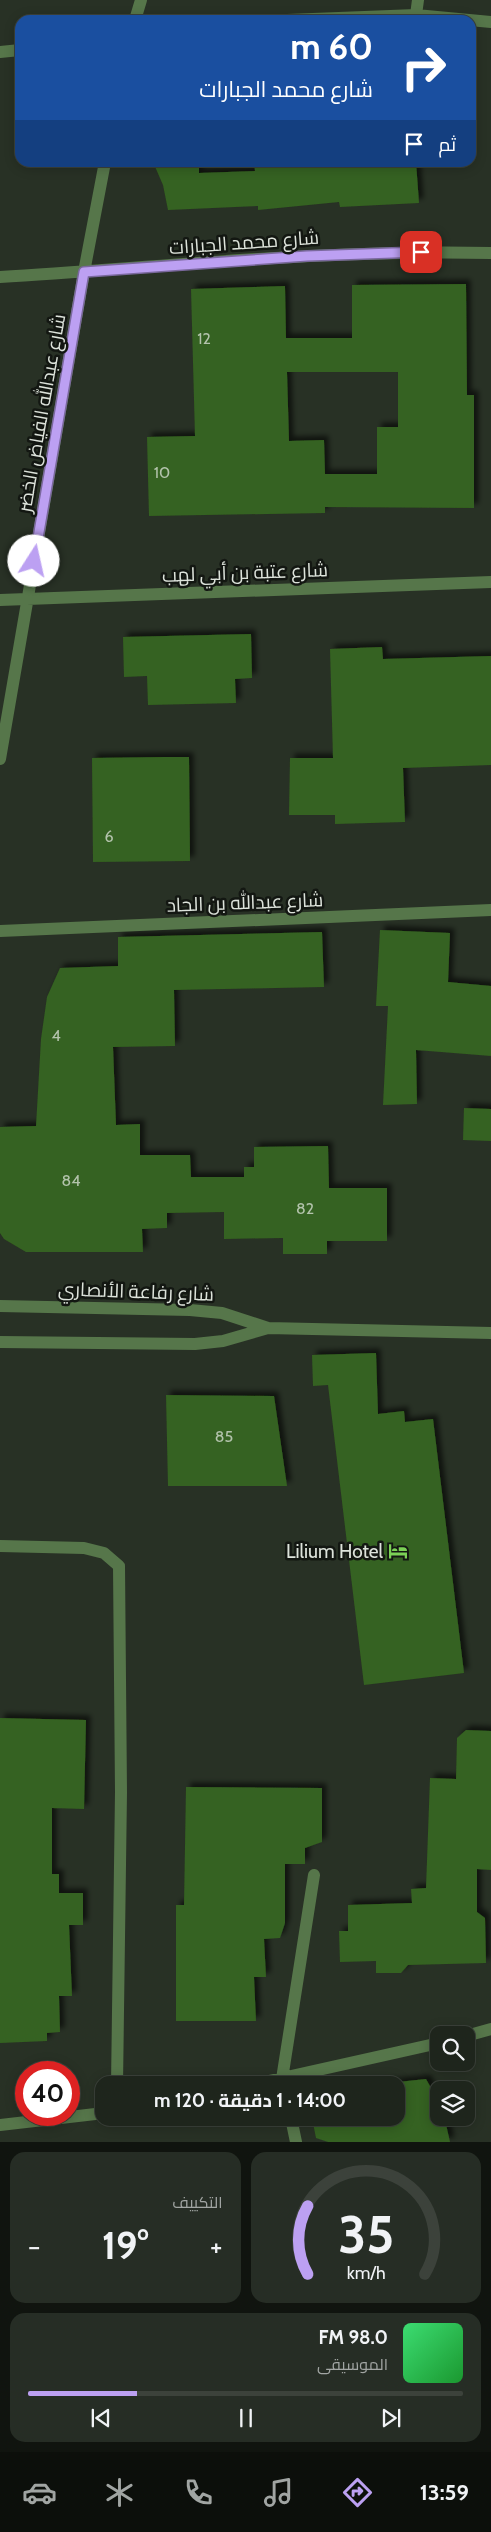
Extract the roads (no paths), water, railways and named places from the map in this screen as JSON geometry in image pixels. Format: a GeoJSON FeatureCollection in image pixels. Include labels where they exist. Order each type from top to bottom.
{"type":"FeatureCollection","features":[{"type":"Feature","properties":{"kind":"street"},"geometry":{"type":"LineString","coordinates":[[136,15],[141,0]]}},
{"type":"Feature","properties":{"kind":"street"},"geometry":{"type":"LineString","coordinates":[[416,15],[418,0]]}},
{"type":"Feature","properties":{"kind":"street"},"geometry":{"type":"LineString","coordinates":[[476,21],[491,22]]}},
{"type":"Feature","properties":{"kind":"street"},"geometry":{"type":"LineString","coordinates":[[0,52],[15,50]]}},
{"type":"Feature","properties":{"kind":"street","name":"شارع عبدالله الفياض الخضر"},"geometry":{"type":"LineString","coordinates":[[0,759],[84,272],[104,167]]}},
{"type":"Feature","properties":{"kind":"street","name":"شارع محمد الجبارات"},"geometry":{"type":"LineString","coordinates":[[0,277],[307,256],[440,252],[491,253]]}},
{"type":"Feature","properties":{"kind":"street","name":"شارع عتبة بن أبي لهب"},"geometry":{"type":"LineString","coordinates":[[0,600],[491,582]]}},
{"type":"Feature","properties":{"kind":"street","name":"شارع عبدالله بن الجاد"},"geometry":{"type":"LineString","coordinates":[[0,931],[491,910]]}},
{"type":"Feature","properties":{"kind":"street","name":"شارع رفاعة الأنصاري"},"geometry":{"type":"LineString","coordinates":[[0,1306],[198,1311],[222,1313],[268,1328],[491,1332]]}},
{"type":"Feature","properties":{"kind":"street","name":"شارع رفاعة الأنصاري"},"geometry":{"type":"LineString","coordinates":[[0,1342],[195,1344],[223,1341],[268,1328]]}},
{"type":"Feature","properties":{"kind":"street"},"geometry":{"type":"LineString","coordinates":[[0,1546],[84,1548],[104,1553],[119,1566],[121,1792],[116,2076]]}},
{"type":"Feature","properties":{"kind":"street"},"geometry":{"type":"LineString","coordinates":[[283,2076],[314,1875]]}},
{"type":"Feature","properties":{"kind":"street"},"geometry":{"type":"LineString","coordinates":[[475,2033],[491,2029]]}},
{"type":"Feature","properties":{"kind":"street"},"geometry":{"type":"LineString","coordinates":[[306,2076],[430,2045]]}},
{"type":"Feature","properties":{"kind":"street"},"geometry":{"type":"LineString","coordinates":[[0,2126],[95,2114]]}},
{"type":"Feature","properties":{"kind":"street"},"geometry":{"type":"LineString","coordinates":[[293,2126],[296,2142]]}},
{"type":"Feature","properties":{"kind":"place","name":"Lilium Hotel"},"geometry":{"type":"Point","coordinates":[398,1551]}}]}
